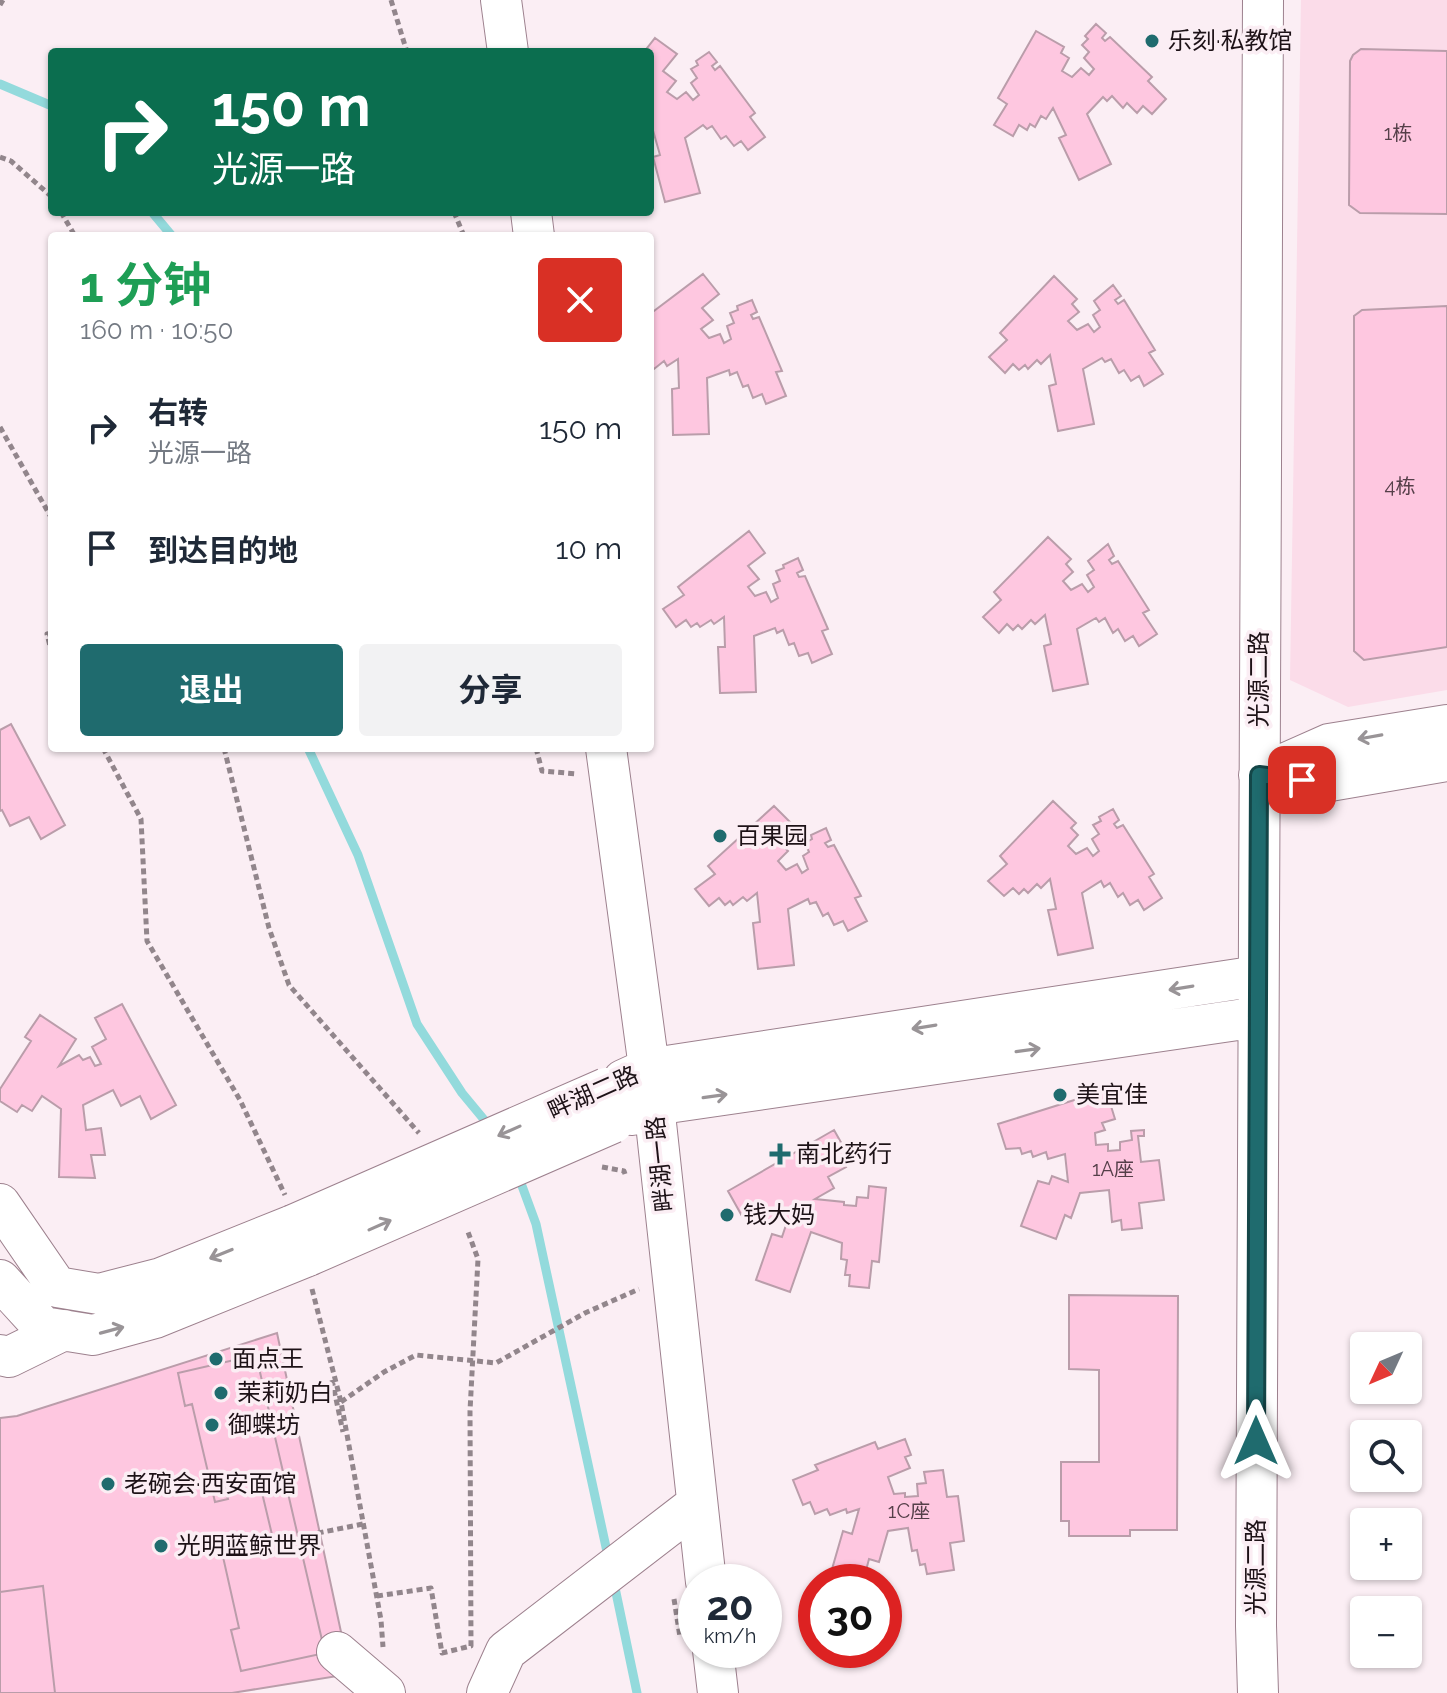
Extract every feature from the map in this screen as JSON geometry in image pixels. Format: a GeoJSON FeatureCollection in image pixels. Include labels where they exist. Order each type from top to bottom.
{"type":"FeatureCollection","features":[{"type":"Feature","properties":{"kind":"street"},"geometry":{"type":"LineString","coordinates":[[501,0],[507,48]]}},
{"type":"Feature","properties":{"kind":"street","name":"光源二路"},"geometry":{"type":"LineString","coordinates":[[1258,1693],[1263,0]]}},
{"type":"Feature","properties":{"kind":"street"},"geometry":{"type":"LineString","coordinates":[[1259,775],[1329,744],[1447,725]]}},
{"type":"Feature","properties":{"kind":"street"},"geometry":{"type":"LineString","coordinates":[[1259,775],[1324,782],[1447,761]]}},
{"type":"Feature","properties":{"kind":"street","name":"畔湖一路"},"geometry":{"type":"LineString","coordinates":[[608,762],[650,1087],[697,1504],[691,1564]]}},
{"type":"Feature","properties":{"kind":"street","name":"畔湖二路"},"geometry":{"type":"LineString","coordinates":[[0,1280],[43,1327],[93,1335],[155,1318],[301,1246],[650,1087],[1258,976]]}},
{"type":"Feature","properties":{"kind":"street","name":"畔湖二路"},"geometry":{"type":"LineString","coordinates":[[650,1087],[1258,1017]]}},
{"type":"Feature","properties":{"kind":"street","name":"畔湖二路"},"geometry":{"type":"LineString","coordinates":[[0,1204],[57,1287],[99,1294],[301,1246]]}},
{"type":"Feature","properties":{"kind":"street"},"geometry":{"type":"LineString","coordinates":[[0,1355],[9,1357],[64,1330]]}},
{"type":"Feature","properties":{"kind":"street"},"geometry":{"type":"LineString","coordinates":[[487,1693],[506,1651],[697,1504]]}},
{"type":"Feature","properties":{"kind":"street"},"geometry":{"type":"LineString","coordinates":[[337,1652],[384,1676]]}},
{"type":"Feature","properties":{"kind":"street"},"geometry":{"type":"LineString","coordinates":[[706,1668],[718,1693]]}},
{"type":"Feature","properties":{"kind":"path"},"geometry":{"type":"LineString","coordinates":[[0,5],[3,0]]}},
{"type":"Feature","properties":{"kind":"path"},"geometry":{"type":"LineString","coordinates":[[391,0],[406,48]]}},
{"type":"Feature","properties":{"kind":"path"},"geometry":{"type":"LineString","coordinates":[[0,157],[11,161],[48,193]]}},
{"type":"Feature","properties":{"kind":"path"},"geometry":{"type":"LineString","coordinates":[[0,427],[48,512]]}},
{"type":"Feature","properties":{"kind":"path"},"geometry":{"type":"LineString","coordinates":[[105,752],[141,819],[147,941],[240,1100],[301,1246],[339,1403],[364,1525],[381,1620],[384,1676]]}},
{"type":"Feature","properties":{"kind":"path"},"geometry":{"type":"LineString","coordinates":[[225,752],[269,928],[289,985],[422,1138]]}},
{"type":"Feature","properties":{"kind":"path"},"geometry":{"type":"LineString","coordinates":[[537,752],[542,771],[608,762]]}},
{"type":"Feature","properties":{"kind":"path"},"geometry":{"type":"LineString","coordinates":[[600,1167],[624,1171],[626,1186]]}},
{"type":"Feature","properties":{"kind":"path"},"geometry":{"type":"LineString","coordinates":[[377,1596],[431,1588],[442,1653],[471,1646],[469,1459],[478,1259],[468,1232]]}},
{"type":"Feature","properties":{"kind":"path"},"geometry":{"type":"LineString","coordinates":[[300,1299],[301,1246]]}},
{"type":"Feature","properties":{"kind":"path"},"geometry":{"type":"LineString","coordinates":[[637,1274],[641,1305]]}},
{"type":"Feature","properties":{"kind":"path"},"geometry":{"type":"LineString","coordinates":[[339,1403],[384,1372],[416,1355],[496,1363],[571,1321],[639,1289]]}},
{"type":"Feature","properties":{"kind":"path"},"geometry":{"type":"LineString","coordinates":[[298,1537],[364,1525]]}},
{"type":"Feature","properties":{"kind":"shaded area"},"geometry":{"type":"Polygon","coordinates":[[[1301,0],[1447,0],[1447,690],[1348,707],[1290,680],[1301,0]]]}},
{"type":"Feature","properties":{"kind":"building"},"geometry":{"type":"Polygon","coordinates":[[[1096,24],[1106,33],[1102,38],[1105,41],[1110,37],[1152,77],[1148,81],[1166,99],[1152,114],[1143,106],[1137,113],[1127,103],[1123,108],[1112,96],[1107,101],[1103,97],[1087,114],[1111,164],[1079,180],[1059,138],[1066,135],[1053,108],[1046,119],[1041,116],[1035,127],[1030,124],[1027,130],[1019,125],[1013,136],[994,125],[1007,104],[998,98],[1036,31],[1064,47],[1061,53],[1069,58],[1062,71],[1072,77],[1081,68],[1089,75],[1094,69],[1084,58],[1089,52],[1082,45],[1088,39],[1085,36],[1096,24]]]}},
{"type":"Feature","properties":{"kind":"building"},"geometry":{"type":"Polygon","coordinates":[[[655,38],[677,54],[663,71],[676,81],[667,92],[677,99],[686,92],[693,100],[699,95],[691,83],[697,78],[691,69],[709,52],[717,62],[712,66],[715,70],[720,66],[755,113],[750,117],[765,137],[748,150],[741,141],[734,146],[726,136],[721,139],[712,126],[707,129],[703,125],[685,138],[700,193],[665,202],[654,161],[654,157],[660,155],[654,134],[654,48],[647,48],[655,38]]]}},
{"type":"Feature","properties":{"kind":"building"},"geometry":{"type":"Polygon","coordinates":[[[1361,49],[1447,51],[1447,214],[1360,213],[1349,205],[1350,61],[1361,49]]]}},
{"type":"Feature","properties":{"kind":"building"},"geometry":{"type":"Polygon","coordinates":[[[703,274],[719,294],[702,308],[713,320],[701,329],[709,338],[720,334],[724,343],[731,339],[727,326],[734,323],[730,313],[738,310],[737,306],[752,300],[757,312],[751,315],[753,319],[759,317],[782,371],[776,372],[786,396],[766,404],[762,394],[753,398],[748,385],[743,387],[737,372],[730,375],[729,370],[707,378],[709,434],[673,435],[672,389],[679,388],[678,359],[667,366],[664,361],[654,369],[654,311],[703,274]]]}},
{"type":"Feature","properties":{"kind":"building"},"geometry":{"type":"Polygon","coordinates":[[[1054,276],[1077,299],[1072,304],[1079,312],[1068,321],[1077,330],[1088,324],[1094,332],[1100,327],[1093,315],[1100,310],[1094,301],[1113,285],[1121,296],[1115,300],[1118,304],[1124,300],[1155,350],[1149,353],[1163,374],[1144,386],[1139,376],[1131,381],[1124,370],[1119,373],[1111,359],[1105,362],[1102,358],[1083,369],[1094,424],[1058,431],[1049,386],[1056,384],[1050,355],[1041,364],[1037,360],[1028,369],[1025,365],[1019,370],[1013,364],[1005,373],[989,357],[1007,340],[1000,333],[1054,276]]]}},
{"type":"Feature","properties":{"kind":"building"},"geometry":{"type":"Polygon","coordinates":[[[1447,306],[1447,647],[1364,660],[1354,651],[1354,316],[1362,310],[1447,306]]]}},
{"type":"Feature","properties":{"kind":"building"},"geometry":{"type":"Polygon","coordinates":[[[749,531],[765,553],[748,566],[759,579],[748,587],[755,596],[766,592],[771,602],[778,598],[773,584],[780,581],[776,571],[798,558],[803,570],[797,573],[799,577],[805,576],[828,629],[822,631],[832,654],[812,663],[808,653],[799,656],[794,643],[789,645],[783,630],[777,633],[775,628],[754,636],[756,692],[720,693],[718,647],[725,647],[724,617],[714,624],[711,620],[700,627],[697,623],[691,627],[686,620],[676,627],[663,609],[684,595],[678,587],[749,531]]]}},
{"type":"Feature","properties":{"kind":"building"},"geometry":{"type":"Polygon","coordinates":[[[1048,537],[1071,559],[1066,564],[1073,572],[1063,581],[1071,590],[1082,584],[1088,592],[1094,587],[1087,575],[1094,570],[1088,561],[1108,544],[1114,556],[1109,560],[1112,564],[1118,561],[1149,610],[1143,613],[1157,634],[1139,646],[1133,636],[1125,641],[1118,629],[1113,633],[1105,618],[1099,622],[1096,618],[1077,629],[1088,684],[1053,691],[1044,646],[1051,644],[1045,615],[1035,624],[1031,620],[1022,629],[1018,625],[1013,630],[1007,624],[999,633],[983,617],[1001,600],[994,592],[1048,537]]]}},
{"type":"Feature","properties":{"kind":"building"},"geometry":{"type":"Polygon","coordinates":[[[11,724],[65,825],[41,839],[29,817],[10,826],[0,811],[0,730],[11,724]]]}},
{"type":"Feature","properties":{"kind":"building"},"geometry":{"type":"Polygon","coordinates":[[[1053,801],[1076,823],[1071,828],[1078,835],[1068,846],[1076,854],[1087,848],[1093,856],[1099,851],[1092,839],[1099,834],[1093,825],[1101,821],[1099,817],[1113,809],[1119,820],[1114,824],[1117,828],[1123,825],[1154,874],[1149,877],[1162,898],[1144,910],[1138,900],[1130,905],[1123,893],[1118,897],[1110,883],[1104,887],[1101,881],[1082,893],[1093,948],[1058,955],[1048,910],[1056,909],[1050,879],[1041,888],[1037,884],[1028,893],[1024,889],[1019,894],[1013,888],[1004,896],[988,881],[1007,864],[1000,856],[1053,801]]]}},
{"type":"Feature","properties":{"kind":"building"},"geometry":{"type":"Polygon","coordinates":[[[774,806],[793,825],[777,840],[788,851],[778,861],[786,870],[797,864],[802,873],[808,869],[803,856],[809,852],[805,843],[812,839],[811,835],[826,828],[831,840],[825,843],[828,847],[834,845],[861,896],[855,898],[867,921],[848,931],[843,921],[834,925],[828,913],[823,916],[816,902],[810,904],[808,899],[788,909],[794,965],[758,969],[753,923],[760,922],[757,893],[747,901],[743,897],[733,905],[730,901],[725,905],[719,898],[709,906],[695,889],[715,874],[708,866],[774,806]]]}},
{"type":"Feature","properties":{"kind":"building"},"geometry":{"type":"Polygon","coordinates":[[[122,1004],[176,1105],[151,1119],[140,1096],[121,1106],[113,1090],[83,1105],[86,1130],[101,1128],[105,1155],[91,1155],[95,1178],[59,1177],[61,1109],[42,1096],[32,1111],[22,1105],[17,1112],[0,1101],[0,1089],[31,1041],[25,1037],[40,1015],[76,1039],[59,1066],[79,1055],[83,1060],[90,1057],[95,1066],[101,1064],[92,1047],[106,1039],[95,1018],[122,1004]]]}},
{"type":"Feature","properties":{"kind":"building"},"geometry":{"type":"Polygon","coordinates":[[[1106,1090],[1115,1119],[1102,1123],[1105,1130],[1095,1133],[1096,1145],[1108,1144],[1108,1151],[1120,1150],[1120,1142],[1132,1140],[1131,1131],[1144,1130],[1144,1136],[1138,1136],[1141,1162],[1159,1160],[1164,1200],[1139,1203],[1142,1228],[1122,1230],[1121,1220],[1112,1222],[1109,1190],[1080,1193],[1071,1218],[1065,1215],[1056,1239],[1021,1226],[1038,1181],[1049,1184],[1052,1176],[1068,1182],[1065,1154],[1048,1159],[1046,1152],[1033,1157],[1031,1151],[1022,1154],[1020,1148],[1006,1149],[998,1124],[1106,1090]]]}},
{"type":"Feature","properties":{"kind":"building"},"geometry":{"type":"Polygon","coordinates":[[[834,1130],[847,1153],[841,1157],[846,1167],[828,1177],[834,1188],[815,1199],[856,1206],[857,1197],[868,1198],[869,1186],[886,1188],[879,1262],[872,1261],[869,1288],[849,1286],[850,1275],[845,1275],[847,1260],[841,1259],[842,1243],[811,1232],[790,1292],[756,1280],[772,1234],[782,1237],[786,1225],[780,1216],[768,1223],[766,1219],[755,1225],[747,1213],[742,1216],[728,1191],[834,1130]]]}},
{"type":"Feature","properties":{"kind":"building"},"geometry":{"type":"Polygon","coordinates":[[[1069,1295],[1178,1296],[1177,1530],[1130,1530],[1130,1536],[1069,1536],[1069,1521],[1061,1521],[1061,1462],[1099,1462],[1099,1370],[1069,1369],[1069,1295]]]}},
{"type":"Feature","properties":{"kind":"building","name":"光明蓝鲸世界"},"geometry":{"type":"Polygon","coordinates":[[[277,1333],[350,1674],[232,1693],[0,1693],[0,1418],[17,1416],[277,1333]]]}},
{"type":"Feature","properties":{"kind":"building"},"geometry":{"type":"Polygon","coordinates":[[[256,1355],[325,1653],[241,1671],[231,1630],[239,1628],[219,1539],[236,1535],[240,1551],[274,1543],[258,1476],[224,1484],[228,1499],[215,1502],[192,1404],[185,1406],[178,1373],[256,1355]]]}},
{"type":"Feature","properties":{"kind":"building"},"geometry":{"type":"Polygon","coordinates":[[[905,1439],[911,1455],[905,1457],[910,1468],[888,1477],[894,1494],[918,1496],[917,1484],[926,1483],[924,1472],[943,1470],[947,1497],[958,1496],[964,1541],[950,1543],[954,1570],[927,1574],[925,1564],[920,1565],[917,1550],[912,1551],[908,1528],[888,1531],[879,1562],[869,1559],[868,1564],[833,1564],[843,1531],[852,1534],[859,1509],[847,1513],[846,1509],[830,1515],[827,1509],[815,1514],[810,1502],[803,1505],[793,1480],[818,1470],[815,1465],[875,1442],[878,1449],[905,1439]]]}},
{"type":"Feature","properties":{"kind":"building"},"geometry":{"type":"Polygon","coordinates":[[[43,1586],[55,1693],[0,1693],[0,1592],[43,1586]]]}},
{"type":"Feature","properties":{"kind":"waterway"},"geometry":{"type":"LineString","coordinates":[[0,84],[48,104]]}},
{"type":"Feature","properties":{"kind":"waterway"},"geometry":{"type":"LineString","coordinates":[[155,216],[169,232]]}},
{"type":"Feature","properties":{"kind":"waterway"},"geometry":{"type":"LineString","coordinates":[[310,752],[358,855],[417,1024],[462,1093],[491,1128]]}},
{"type":"Feature","properties":{"kind":"waterway"},"geometry":{"type":"LineString","coordinates":[[518,1175],[536,1224],[609,1561]]}},
{"type":"Feature","properties":{"kind":"waterway"},"geometry":{"type":"LineString","coordinates":[[614,1583],[637,1693]]}},
{"type":"Feature","properties":{"kind":"place","name":"乐刻·私教馆"},"geometry":{"type":"Point","coordinates":[1152,41]}},
{"type":"Feature","properties":{"kind":"place","name":"百果园"},"geometry":{"type":"Point","coordinates":[720,836]}},
{"type":"Feature","properties":{"kind":"place","name":"美宜佳"},"geometry":{"type":"Point","coordinates":[1060,1095]}},
{"type":"Feature","properties":{"kind":"place","name":"南北药行"},"geometry":{"type":"Point","coordinates":[780,1154]}},
{"type":"Feature","properties":{"kind":"place","name":"钱大妈"},"geometry":{"type":"Point","coordinates":[727,1215]}},
{"type":"Feature","properties":{"kind":"place","name":"面点王"},"geometry":{"type":"Point","coordinates":[216,1359]}},
{"type":"Feature","properties":{"kind":"place","name":"茉莉奶白"},"geometry":{"type":"Point","coordinates":[221,1393]}},
{"type":"Feature","properties":{"kind":"place","name":"御蝶坊"},"geometry":{"type":"Point","coordinates":[212,1425]}},
{"type":"Feature","properties":{"kind":"place","name":"老碗会·西安面馆"},"geometry":{"type":"Point","coordinates":[108,1484]}},
{"type":"Feature","properties":{"kind":"place","name":"光明蓝鲸世界"},"geometry":{"type":"Point","coordinates":[161,1546]}},
{"type":"Feature","properties":{"kind":"route"},"geometry":{"type":"LineString","coordinates":[[1256,1441],[1259,775],[1302,780]]}}]}
